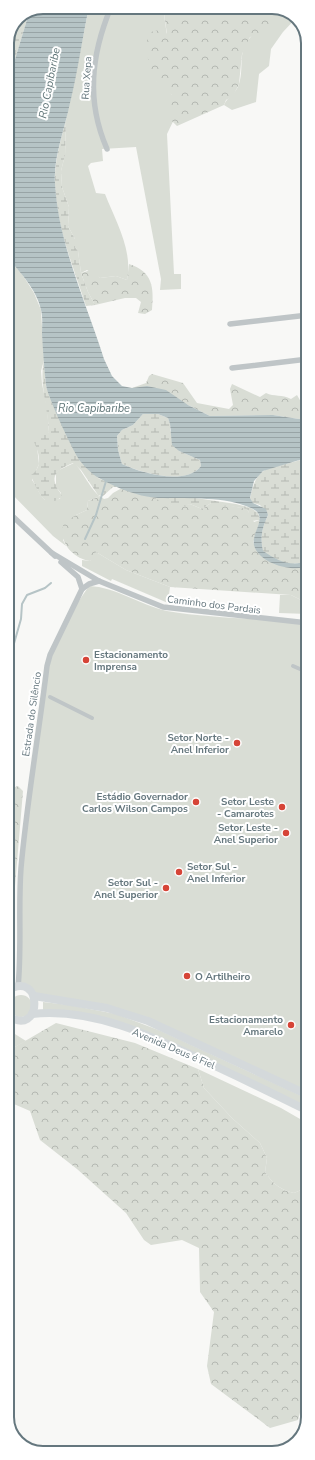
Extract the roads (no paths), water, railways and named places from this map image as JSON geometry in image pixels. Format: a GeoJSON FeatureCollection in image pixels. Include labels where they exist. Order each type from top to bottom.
{"type":"FeatureCollection","features":[{"type":"Feature","properties":{"kind":"main road"},"geometry":{"type":"LineString","coordinates":[[14,988],[18,987]]}},
{"type":"Feature","properties":{"kind":"main road","name":"Avenida Deus é Fiel"},"geometry":{"type":"LineString","coordinates":[[18,987],[28,990],[34,996],[106,1008],[148,1021],[301,1093]]}},
{"type":"Feature","properties":{"kind":"main road"},"geometry":{"type":"LineString","coordinates":[[32,1014],[36,1005],[34,996]]}},
{"type":"Feature","properties":{"kind":"main road","name":"Avenida Deus é Fiel"},"geometry":{"type":"LineString","coordinates":[[14,1019],[23,1020],[32,1014],[60,1013],[79,1016],[145,1034],[301,1108]]}},
{"type":"Feature","properties":{"kind":"street","name":"Rua Xepa"},"geometry":{"type":"LineString","coordinates":[[107,150],[97,124],[93,103],[93,75],[98,46],[109,14]]}},
{"type":"Feature","properties":{"kind":"street"},"geometry":{"type":"LineString","coordinates":[[230,324],[301,317]]}},
{"type":"Feature","properties":{"kind":"street"},"geometry":{"type":"LineString","coordinates":[[232,368],[301,360]]}},
{"type":"Feature","properties":{"kind":"street"},"geometry":{"type":"LineString","coordinates":[[14,518],[78,577],[82,589],[89,584],[99,581]]}},
{"type":"Feature","properties":{"kind":"street","name":"Caminho dos Pardais"},"geometry":{"type":"LineString","coordinates":[[52,553],[99,581],[152,604],[175,610],[301,622]]}},
{"type":"Feature","properties":{"kind":"street","name":"Estrada do Silêncio"},"geometry":{"type":"LineString","coordinates":[[18,987],[21,957],[19,908],[21,867],[47,666],[50,655],[82,589]]}},
{"type":"Feature","properties":{"kind":"street"},"geometry":{"type":"LineString","coordinates":[[293,666],[300,669]]}},
{"type":"Feature","properties":{"kind":"street"},"geometry":{"type":"LineString","coordinates":[[50,697],[92,718]]}},
{"type":"Feature","properties":{"kind":"water","name":"Rio Capibaribe"},"geometry":{"type":"Polygon","coordinates":[[[43,14],[88,14],[73,91],[56,163],[55,183],[61,228],[67,250],[104,359],[112,376],[122,386],[132,388],[147,386],[166,390],[188,405],[210,416],[273,415],[301,419],[301,460],[263,471],[254,481],[250,498],[253,503],[266,509],[268,515],[262,533],[263,551],[284,562],[301,563],[301,568],[276,565],[262,557],[257,551],[254,545],[254,540],[260,520],[256,511],[251,508],[241,504],[219,500],[195,498],[154,498],[129,492],[94,475],[78,457],[67,437],[46,385],[42,316],[39,303],[32,288],[14,265],[14,63],[27,19],[32,16],[43,14]],[[143,414],[133,425],[122,430],[117,436],[118,450],[122,464],[151,474],[174,477],[194,472],[201,466],[200,460],[179,451],[172,445],[168,418],[158,414],[143,414]]]}},
{"type":"Feature","properties":{"kind":"waterway"},"geometry":{"type":"LineString","coordinates":[[85,539],[96,515],[106,481]]}},
{"type":"Feature","properties":{"kind":"waterway"},"geometry":{"type":"LineString","coordinates":[[14,644],[21,619],[22,604],[27,595],[45,588],[51,583]]}},
{"type":"Feature","properties":{"kind":"place","name":"Estacionamento Imprensa"},"geometry":{"type":"Point","coordinates":[86,660]}},
{"type":"Feature","properties":{"kind":"place","name":"Setor Norte - Anel Inferior"},"geometry":{"type":"Point","coordinates":[237,743]}},
{"type":"Feature","properties":{"kind":"place","name":"Estádio Governador Carlos Wilson Campos"},"geometry":{"type":"Point","coordinates":[196,802]}},
{"type":"Feature","properties":{"kind":"place","name":"Setor Leste - Camarotes"},"geometry":{"type":"Point","coordinates":[282,807]}},
{"type":"Feature","properties":{"kind":"place","name":"Setor Leste - Anel Superior"},"geometry":{"type":"Point","coordinates":[286,833]}},
{"type":"Feature","properties":{"kind":"place","name":"Setor Sul - Anel Inferior"},"geometry":{"type":"Point","coordinates":[179,872]}},
{"type":"Feature","properties":{"kind":"place","name":"Setor Sul - Anel Superior"},"geometry":{"type":"Point","coordinates":[166,888]}},
{"type":"Feature","properties":{"kind":"place","name":"O Artilheiro"},"geometry":{"type":"Point","coordinates":[187,976]}},
{"type":"Feature","properties":{"kind":"place","name":"Estacionamento Amarelo"},"geometry":{"type":"Point","coordinates":[291,1025]}}]}
